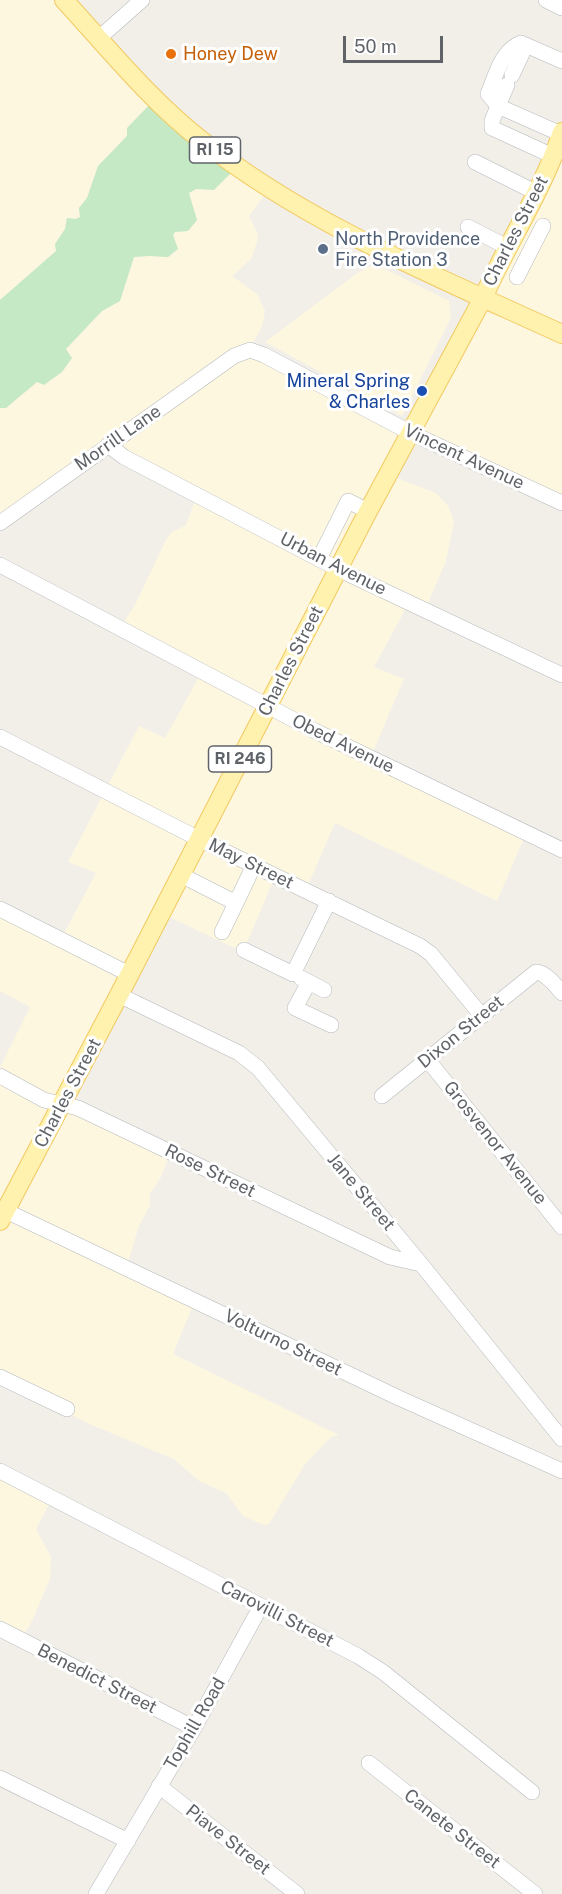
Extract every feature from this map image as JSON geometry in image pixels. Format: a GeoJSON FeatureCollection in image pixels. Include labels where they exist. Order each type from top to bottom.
{"type":"FeatureCollection","features":[{"type":"Feature","properties":{"kind":"main road","name":"RI 15"},"geometry":{"type":"LineString","coordinates":[[64,0],[174,117],[260,183],[352,236],[562,334]]}},
{"type":"Feature","properties":{"kind":"main road","name":"Charles Street"},"geometry":{"type":"LineString","coordinates":[[3,1216],[368,511],[483,298],[553,156],[562,133]]}},
{"type":"Feature","properties":{"kind":"street"},"geometry":{"type":"LineString","coordinates":[[99,38],[142,0]]}},
{"type":"Feature","properties":{"kind":"street"},"geometry":{"type":"LineString","coordinates":[[546,0],[562,8]]}},
{"type":"Feature","properties":{"kind":"street"},"geometry":{"type":"LineString","coordinates":[[562,61],[521,43],[512,47],[502,61],[488,94],[498,106],[562,133]]}},
{"type":"Feature","properties":{"kind":"street"},"geometry":{"type":"LineString","coordinates":[[526,45],[498,106],[492,121],[492,128],[553,156]]}},
{"type":"Feature","properties":{"kind":"street"},"geometry":{"type":"LineString","coordinates":[[475,162],[535,192]]}},
{"type":"Feature","properties":{"kind":"street"},"geometry":{"type":"LineString","coordinates":[[516,277],[543,226]]}},
{"type":"Feature","properties":{"kind":"street"},"geometry":{"type":"LineString","coordinates":[[468,227],[530,251]]}},
{"type":"Feature","properties":{"kind":"street","name":"Vincent Avenue"},"geometry":{"type":"LineString","coordinates":[[237,355],[250,350],[255,351],[411,433],[562,503]]}},
{"type":"Feature","properties":{"kind":"street","name":"Morrill Lane"},"geometry":{"type":"LineString","coordinates":[[0,523],[237,355]]}},
{"type":"Feature","properties":{"kind":"street","name":"Urban Avenue"},"geometry":{"type":"LineString","coordinates":[[108,445],[124,457],[339,569],[562,675]]}},
{"type":"Feature","properties":{"kind":"street"},"geometry":{"type":"LineString","coordinates":[[320,559],[348,501],[368,511]]}},
{"type":"Feature","properties":{"kind":"street"},"geometry":{"type":"LineString","coordinates":[[332,535],[351,545]]}},
{"type":"Feature","properties":{"kind":"street","name":"Obed Avenue"},"geometry":{"type":"LineString","coordinates":[[0,565],[315,731],[562,850]]}},
{"type":"Feature","properties":{"kind":"street","name":"May Street"},"geometry":{"type":"LineString","coordinates":[[0,737],[200,839],[426,949],[482,1016]]}},
{"type":"Feature","properties":{"kind":"street"},"geometry":{"type":"LineString","coordinates":[[222,932],[254,865]]}},
{"type":"Feature","properties":{"kind":"street"},"geometry":{"type":"LineString","coordinates":[[181,875],[236,903]]}},
{"type":"Feature","properties":{"kind":"street"},"geometry":{"type":"LineString","coordinates":[[293,974],[329,901]]}},
{"type":"Feature","properties":{"kind":"street"},"geometry":{"type":"LineString","coordinates":[[0,909],[129,974]]}},
{"type":"Feature","properties":{"kind":"street"},"geometry":{"type":"LineString","coordinates":[[244,950],[324,990]]}},
{"type":"Feature","properties":{"kind":"street","name":"Dixon Street"},"geometry":{"type":"LineString","coordinates":[[382,1096],[530,975],[542,972],[562,993]]}},
{"type":"Feature","properties":{"kind":"street"},"geometry":{"type":"LineString","coordinates":[[309,982],[295,1008],[331,1025]]}},
{"type":"Feature","properties":{"kind":"street","name":"Jane Street"},"geometry":{"type":"LineString","coordinates":[[119,995],[239,1053],[258,1068],[422,1264],[562,1439]]}},
{"type":"Feature","properties":{"kind":"street","name":"Grosvenor Avenue"},"geometry":{"type":"LineString","coordinates":[[428,1059],[562,1227]]}},
{"type":"Feature","properties":{"kind":"street","name":"Rose Street"},"geometry":{"type":"LineString","coordinates":[[0,1076],[44,1100],[78,1108],[390,1257],[422,1264]]}},
{"type":"Feature","properties":{"kind":"street","name":"Volturno Street"},"geometry":{"type":"LineString","coordinates":[[3,1216],[562,1471]]}},
{"type":"Feature","properties":{"kind":"street"},"geometry":{"type":"LineString","coordinates":[[0,1377],[67,1409]]}},
{"type":"Feature","properties":{"kind":"street","name":"Carovilli Street"},"geometry":{"type":"LineString","coordinates":[[0,1471],[349,1651],[383,1672],[532,1792]]}},
{"type":"Feature","properties":{"kind":"street","name":"Tophill Road"},"geometry":{"type":"LineString","coordinates":[[96,1894],[194,1728],[261,1606]]}},
{"type":"Feature","properties":{"kind":"street","name":"Benedict Street"},"geometry":{"type":"LineString","coordinates":[[0,1629],[194,1728]]}},
{"type":"Feature","properties":{"kind":"street","name":"Canete Street"},"geometry":{"type":"LineString","coordinates":[[369,1763],[535,1894]]}},
{"type":"Feature","properties":{"kind":"street"},"geometry":{"type":"LineString","coordinates":[[0,1778],[128,1841]]}},
{"type":"Feature","properties":{"kind":"street","name":"Piave Street"},"geometry":{"type":"LineString","coordinates":[[159,1786],[297,1894]]}},
{"type":"Feature","properties":{"kind":"shaded area"},"geometry":{"type":"Polygon","coordinates":[[[0,0],[57,0],[153,101],[127,136],[98,166],[87,198],[79,208],[80,217],[66,221],[65,229],[55,244],[56,251],[0,300],[0,0]]]}},
{"type":"Feature","properties":{"kind":"shaded area"},"geometry":{"type":"Polygon","coordinates":[[[562,135],[562,509],[412,434],[391,476],[436,493],[448,506],[454,521],[446,561],[425,610],[407,606],[374,667],[404,679],[369,761],[524,838],[497,901],[335,823],[309,883],[277,872],[243,952],[161,913],[63,1102],[169,1157],[160,1179],[150,1193],[150,1205],[139,1226],[126,1269],[194,1303],[173,1354],[339,1435],[331,1437],[305,1464],[269,1524],[264,1525],[243,1516],[226,1493],[199,1481],[174,1459],[94,1426],[0,1381],[0,1067],[30,1007],[0,991],[0,912],[60,941],[96,873],[68,862],[139,726],[165,738],[199,677],[118,631],[135,605],[165,542],[171,533],[186,525],[196,498],[106,452],[0,524],[0,408],[6,408],[71,358],[65,349],[102,311],[120,301],[134,257],[169,257],[178,249],[173,235],[175,232],[188,231],[189,193],[235,169],[267,192],[249,216],[258,239],[251,259],[232,276],[257,294],[265,311],[262,327],[248,351],[408,431],[562,135]]]}},
{"type":"Feature","properties":{"kind":"shaded area"},"geometry":{"type":"Polygon","coordinates":[[[375,264],[449,301],[451,318],[402,416],[265,342],[359,272],[375,264]]]}},
{"type":"Feature","properties":{"kind":"shaded area"},"geometry":{"type":"Polygon","coordinates":[[[0,1475],[50,1503],[36,1529],[51,1557],[50,1579],[32,1621],[20,1641],[0,1632],[0,1475]]]}},
{"type":"Feature","properties":{"kind":"green space"},"geometry":{"type":"Polygon","coordinates":[[[153,101],[235,169],[214,190],[196,189],[189,193],[197,220],[188,231],[175,232],[173,235],[178,249],[168,257],[134,257],[120,301],[102,311],[66,349],[72,358],[62,372],[44,385],[37,382],[6,408],[0,408],[0,300],[56,251],[55,244],[65,229],[67,218],[80,217],[79,208],[87,198],[98,166],[127,136],[127,128],[153,101]]]}},
{"type":"Feature","properties":{"kind":"place","name":"Honey Dew"},"geometry":{"type":"Point","coordinates":[171,54]}},
{"type":"Feature","properties":{"kind":"place","name":"North Providence Fire Station 3"},"geometry":{"type":"Point","coordinates":[323,249]}},
{"type":"Feature","properties":{"kind":"place","name":"Mineral Spring & Charles"},"geometry":{"type":"Point","coordinates":[422,391]}}]}
